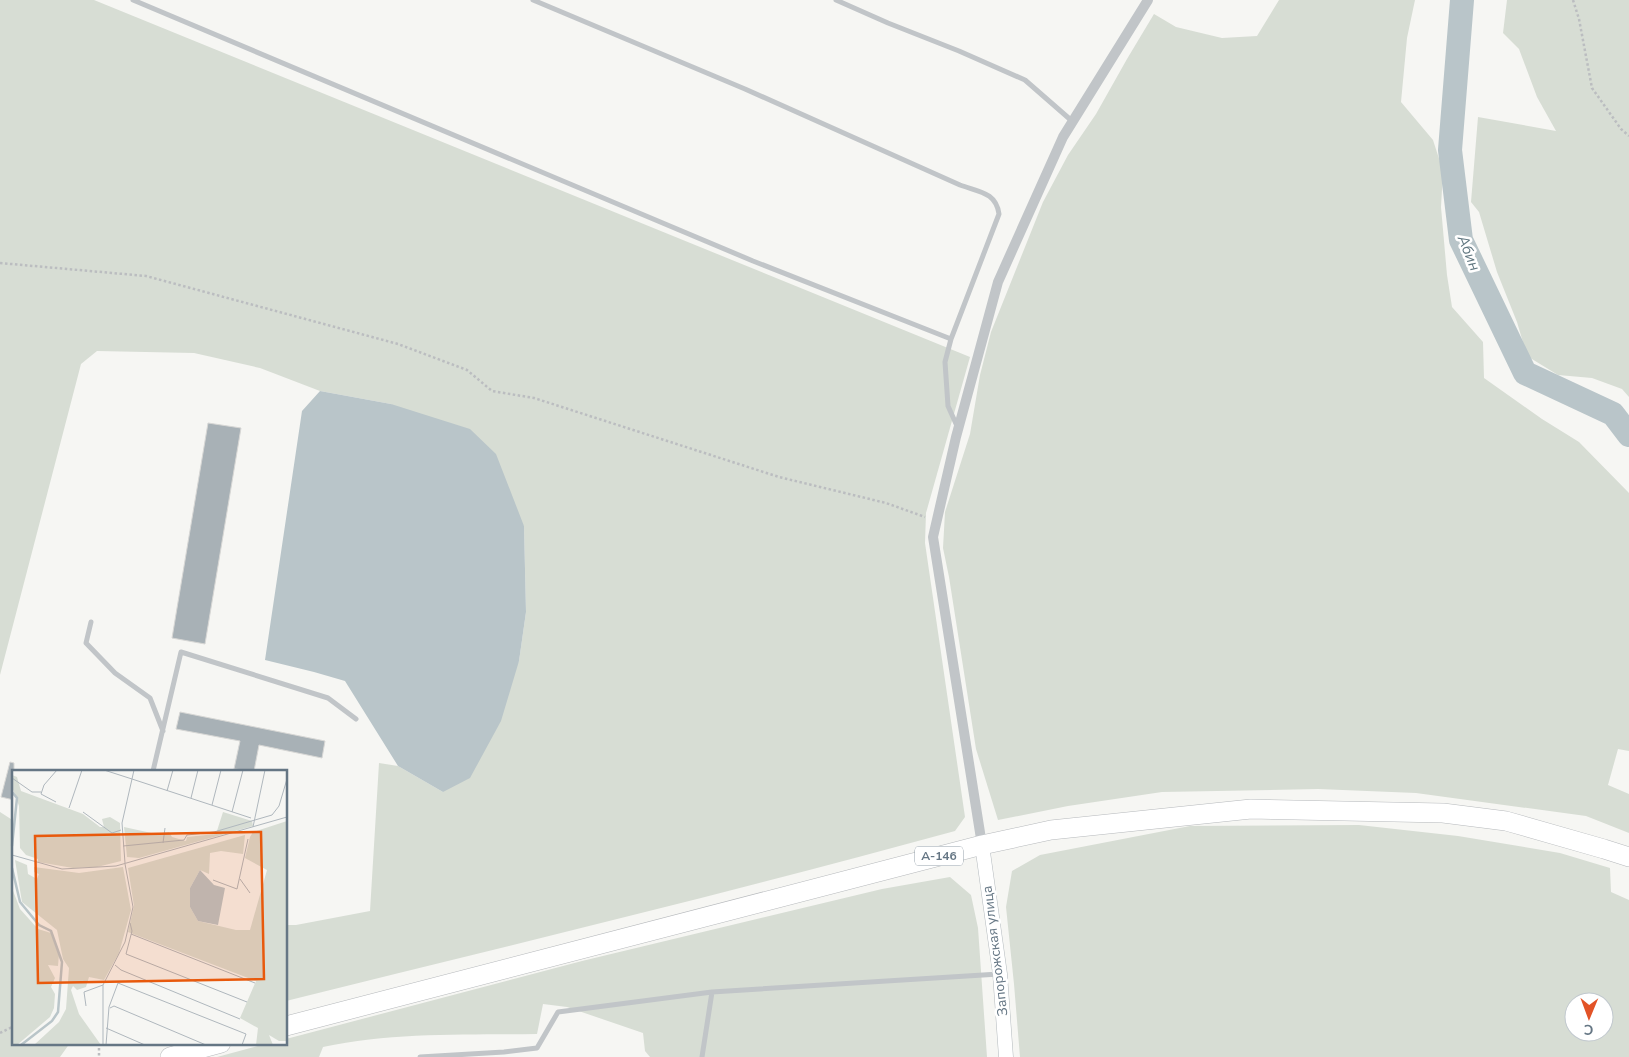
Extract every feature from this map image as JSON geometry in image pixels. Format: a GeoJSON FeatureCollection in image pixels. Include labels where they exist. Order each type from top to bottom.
{"type":"FeatureCollection","features":[{"type":"Feature","properties":{"kind":"highway","name":"А-146"},"geometry":{"type":"LineString","coordinates":[[288,1025],[982,845],[1051,830],[1251,809],[1443,813],[1506,821],[1629,857]]}},
{"type":"Feature","properties":{"kind":"highway"},"geometry":{"type":"LineString","coordinates":[[170,1057],[217,1044]]}},
{"type":"Feature","properties":{"kind":"main road","name":"Запорожская улица"},"geometry":{"type":"LineString","coordinates":[[982,845],[1000,974],[1006,1057]]}},
{"type":"Feature","properties":{"kind":"street"},"geometry":{"type":"LineString","coordinates":[[982,845],[932,537],[958,429],[998,282],[1064,137],[1148,0]]}},
{"type":"Feature","properties":{"kind":"lane"},"geometry":{"type":"LineString","coordinates":[[133,0],[753,261],[951,339]]}},
{"type":"Feature","properties":{"kind":"lane"},"geometry":{"type":"LineString","coordinates":[[533,0],[745,89],[960,185],[991,196],[998,205],[1000,214],[951,339],[945,362],[948,406],[958,429]]}},
{"type":"Feature","properties":{"kind":"lane"},"geometry":{"type":"LineString","coordinates":[[836,0],[1025,80],[1073,122]]}},
{"type":"Feature","properties":{"kind":"lane"},"geometry":{"type":"LineString","coordinates":[[92,622],[86,644],[115,674],[150,698],[163,732]]}},
{"type":"Feature","properties":{"kind":"lane"},"geometry":{"type":"LineString","coordinates":[[154,770],[181,652],[328,698],[356,719]]}},
{"type":"Feature","properties":{"kind":"lane"},"geometry":{"type":"LineString","coordinates":[[420,1057],[537,1048],[558,1012],[712,992],[1000,974]]}},
{"type":"Feature","properties":{"kind":"lane"},"geometry":{"type":"LineString","coordinates":[[702,1057],[712,992]]}},
{"type":"Feature","properties":{"kind":"path"},"geometry":{"type":"LineString","coordinates":[[1573,0],[1579,19],[1592,88],[1621,129],[1629,136]]}},
{"type":"Feature","properties":{"kind":"path"},"geometry":{"type":"LineString","coordinates":[[0,263],[146,276],[398,344],[467,370],[492,391],[534,398],[779,477],[886,503],[936,522]]}},
{"type":"Feature","properties":{"kind":"path"},"geometry":{"type":"LineString","coordinates":[[0,1033],[12,1027]]}},
{"type":"Feature","properties":{"kind":"path"},"geometry":{"type":"LineString","coordinates":[[99,1044],[99,1057]]}},
{"type":"Feature","properties":{"kind":"shaded area"},"geometry":{"type":"Polygon","coordinates":[[[0,0],[94,0],[970,357],[926,513],[925,543],[965,817],[955,831],[705,897],[288,1001],[288,925],[370,911],[379,763],[398,766],[443,792],[519,661],[526,612],[524,526],[391,404],[320,391],[260,368],[194,353],[97,351],[81,364],[0,675],[0,0]]]}},
{"type":"Feature","properties":{"kind":"shaded area"},"geometry":{"type":"Polygon","coordinates":[[[1279,0],[1415,0],[1407,38],[1401,102],[1433,140],[1443,171],[1441,207],[1452,307],[1483,342],[1484,378],[1542,419],[1579,442],[1629,493],[1629,751],[1618,749],[1608,785],[1629,794],[1629,833],[1586,816],[1416,793],[1318,789],[1162,792],[1068,806],[998,820],[976,749],[943,548],[945,512],[970,434],[980,375],[991,332],[1043,202],[1068,155],[1096,114],[1154,14],[1176,27],[1222,38],[1257,36],[1279,0]]]}},
{"type":"Feature","properties":{"kind":"shaded area"},"geometry":{"type":"Polygon","coordinates":[[[1507,0],[1629,0],[1629,397],[1622,389],[1592,378],[1558,375],[1527,356],[1517,322],[1497,272],[1479,212],[1471,202],[1478,117],[1556,131],[1537,97],[1519,49],[1503,33],[1507,0]]]}},
{"type":"Feature","properties":{"kind":"shaded area"},"geometry":{"type":"Polygon","coordinates":[[[320,391],[391,404],[470,429],[496,454],[524,526],[526,612],[519,661],[501,721],[470,778],[443,792],[398,766],[345,681],[265,660],[302,411],[320,391]]]}},
{"type":"Feature","properties":{"kind":"shaded area"},"geometry":{"type":"Polygon","coordinates":[[[0,812],[12,820],[12,1044],[69,1044],[60,1057],[0,1057],[0,812]]]}},
{"type":"Feature","properties":{"kind":"shaded area"},"geometry":{"type":"Polygon","coordinates":[[[1359,825],[1458,836],[1560,853],[1610,868],[1611,892],[1629,900],[1629,1057],[1020,1057],[1006,907],[1012,871],[1040,855],[1190,826],[1359,825]]]}},
{"type":"Feature","properties":{"kind":"shaded area"},"geometry":{"type":"Polygon","coordinates":[[[950,877],[971,895],[978,928],[987,1057],[650,1057],[645,1051],[643,1033],[567,1007],[543,1004],[537,1034],[429,1035],[376,1039],[323,1047],[319,1057],[217,1057],[265,1044],[288,1044],[288,1038],[582,961],[882,889],[950,877]]]}},
{"type":"Feature","properties":{"kind":"building"},"geometry":{"type":"Polygon","coordinates":[[[208,423],[241,428],[205,644],[172,638],[208,423]]]}},
{"type":"Feature","properties":{"kind":"building"},"geometry":{"type":"Polygon","coordinates":[[[180,712],[325,741],[322,758],[259,745],[254,770],[244,770],[234,769],[240,741],[176,729],[180,712]]]}},
{"type":"Feature","properties":{"kind":"building"},"geometry":{"type":"Polygon","coordinates":[[[10,762],[14,763],[14,770],[12,770],[12,800],[1,797],[10,762]]]}},
{"type":"Feature","properties":{"kind":"waterway","name":"Абин"},"geometry":{"type":"LineString","coordinates":[[1462,0],[1450,150],[1461,240],[1525,373],[1613,414],[1629,435]]}}]}
